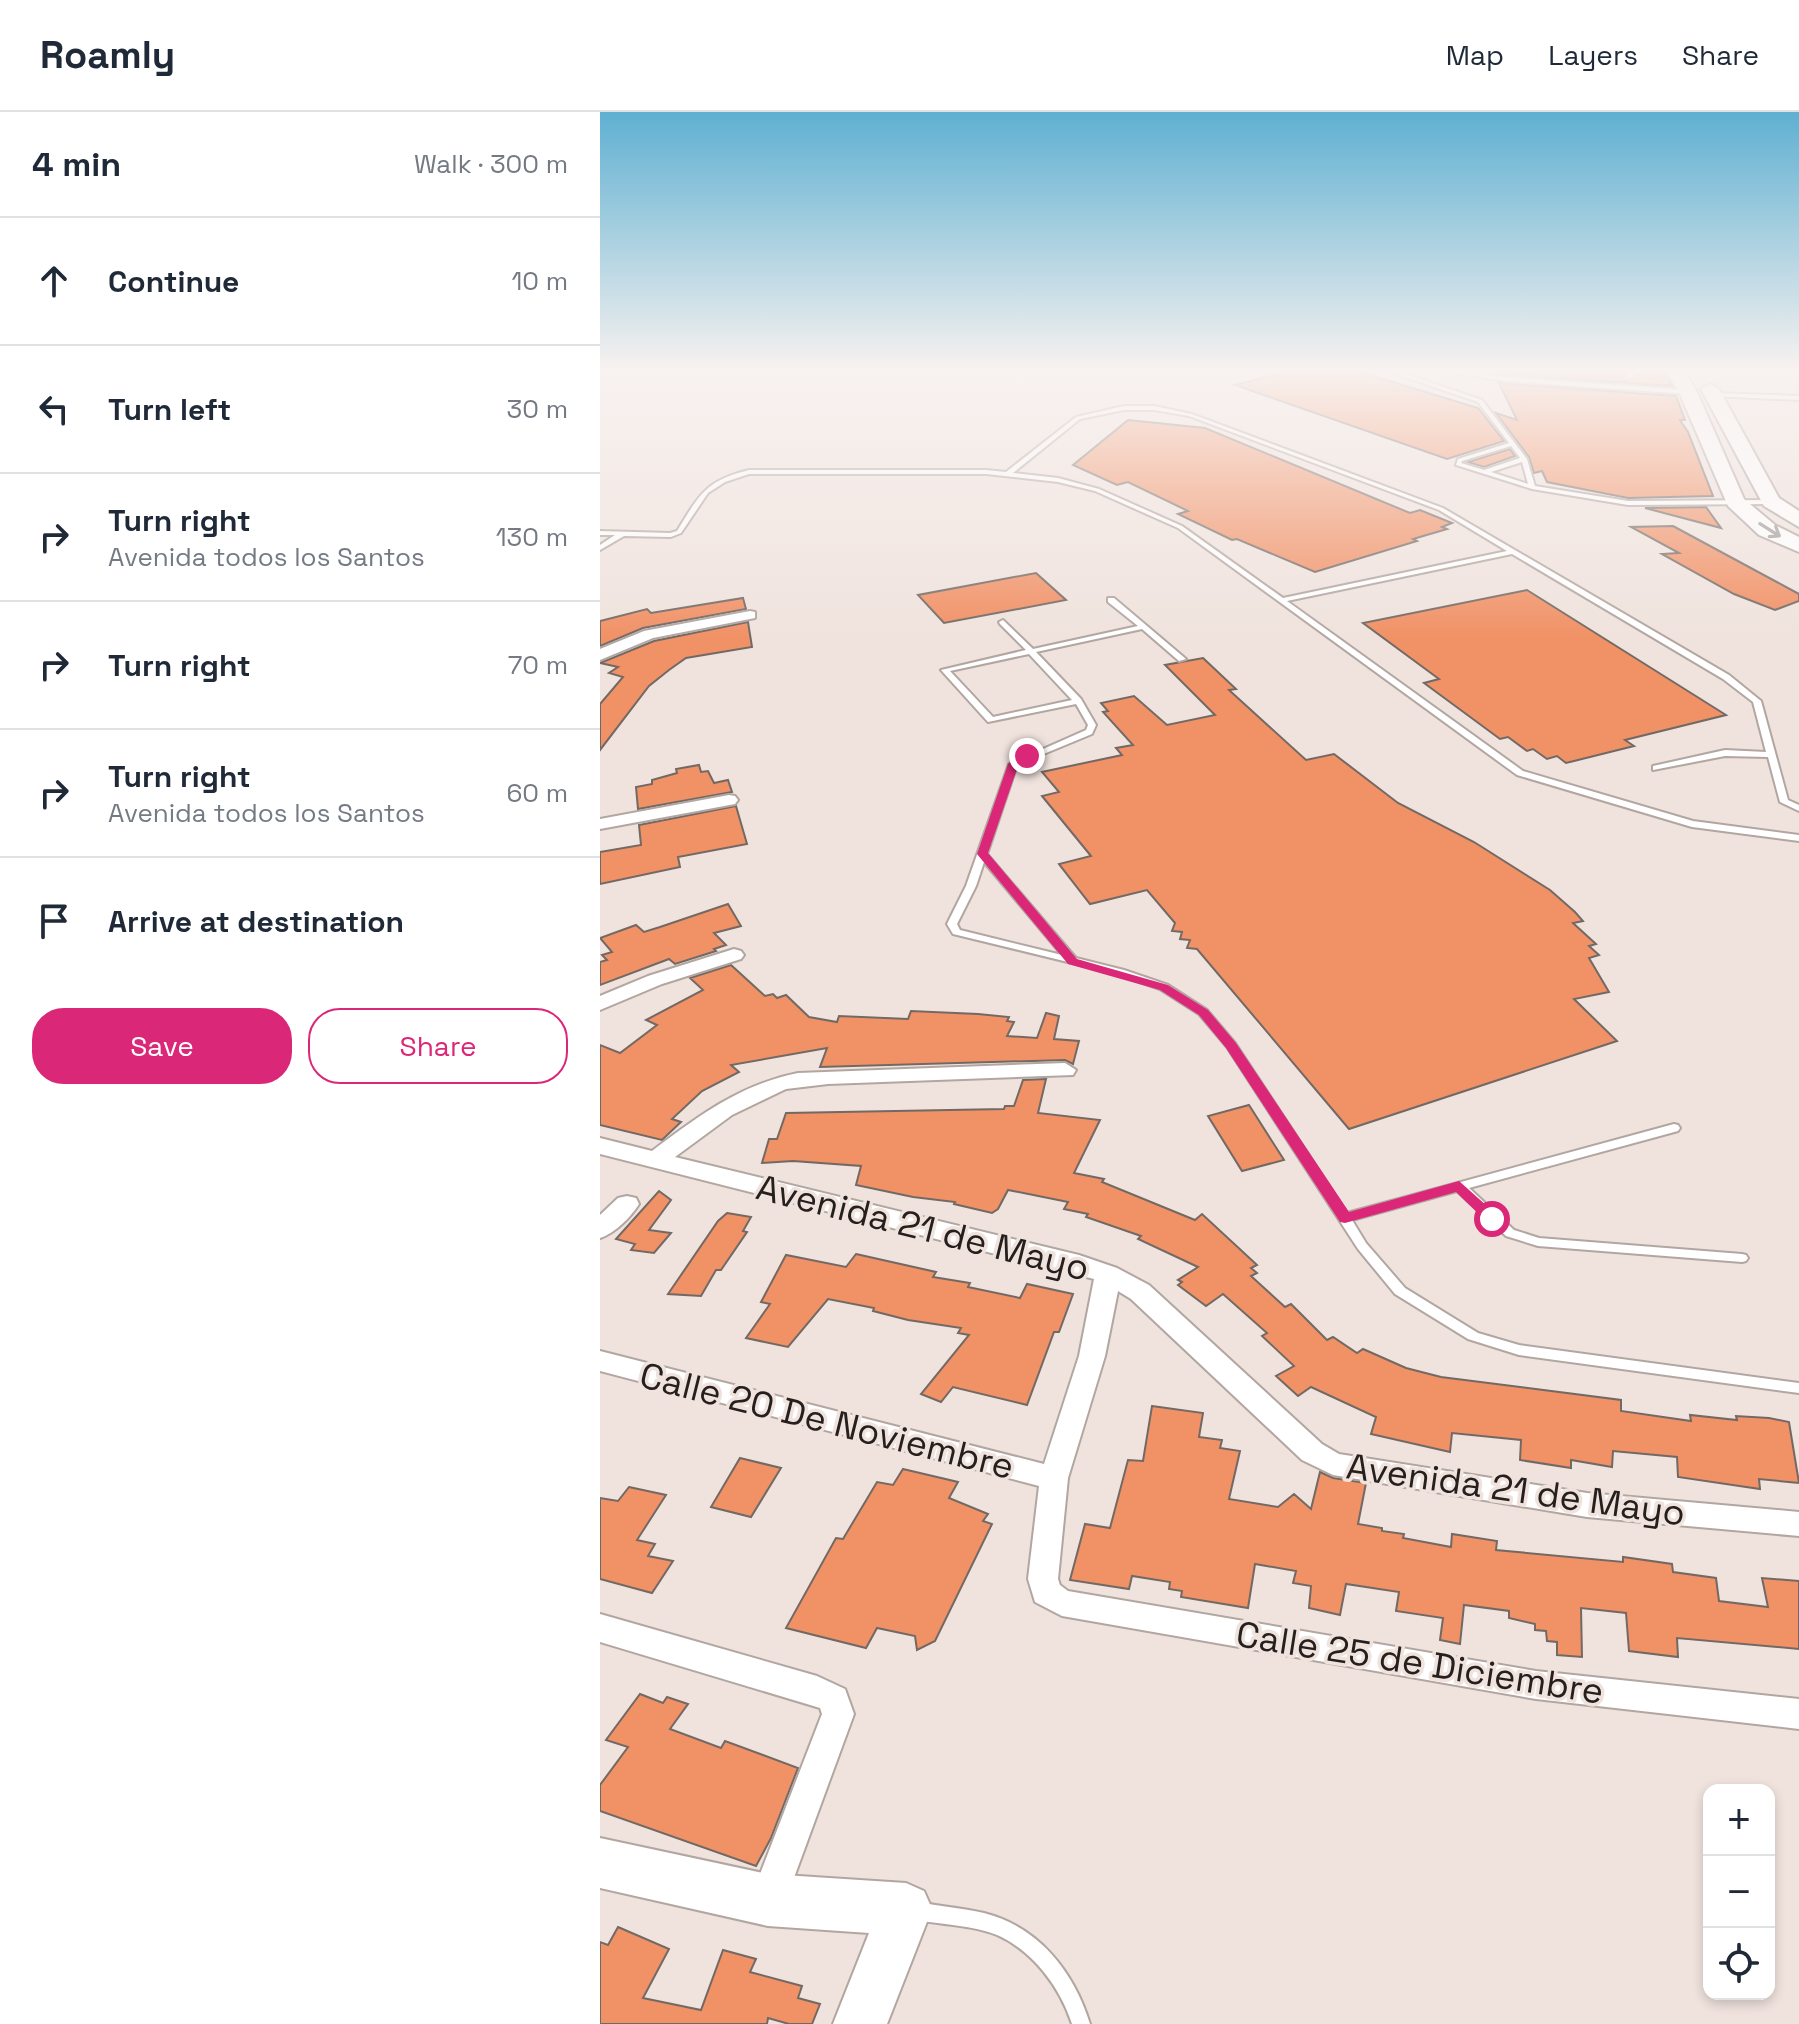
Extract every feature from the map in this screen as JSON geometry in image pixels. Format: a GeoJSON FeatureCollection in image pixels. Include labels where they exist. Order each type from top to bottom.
{"type":"FeatureCollection","features":[{"type":"Feature","properties":{"kind":"main road"},"geometry":{"type":"LineString","coordinates":[[1717,459],[1735,502],[1767,530],[1799,545]]}},
{"type":"Feature","properties":{"kind":"main road"},"geometry":{"type":"LineString","coordinates":[[1748,459],[1771,502],[1799,521]]}},
{"type":"Feature","properties":{"kind":"street"},"geometry":{"type":"LineString","coordinates":[[600,655],[649,634],[750,615]]}},
{"type":"Feature","properties":{"kind":"street"},"geometry":{"type":"LineString","coordinates":[[600,824],[729,800]]}},
{"type":"Feature","properties":{"kind":"street"},"geometry":{"type":"LineString","coordinates":[[600,1004],[655,980],[734,955]]}},
{"type":"Feature","properties":{"kind":"street"},"geometry":{"type":"LineString","coordinates":[[656,1160],[737,1102],[793,1080],[826,1076],[884,1077],[1065,1070]]}},
{"type":"Feature","properties":{"kind":"street","name":"Avenida 21 de Mayo"},"geometry":{"type":"LineString","coordinates":[[600,1146],[1079,1264],[1108,1274],[1140,1292],[1312,1452],[1333,1464],[1587,1505],[1799,1524]]}},
{"type":"Feature","properties":{"kind":"street"},"geometry":{"type":"LineString","coordinates":[[600,1229],[627,1204]]}},
{"type":"Feature","properties":{"kind":"street"},"geometry":{"type":"LineString","coordinates":[[1054,1478],[1092,1356],[1108,1274]]}},
{"type":"Feature","properties":{"kind":"street","name":"Calle 20 De Noviembre"},"geometry":{"type":"LineString","coordinates":[[600,1361],[1054,1478]]}},
{"type":"Feature","properties":{"kind":"street","name":"Calle 25 de Diciembre"},"geometry":{"type":"LineString","coordinates":[[1054,1478],[1043,1579],[1046,1593],[1062,1603],[1536,1685],[1799,1714]]}},
{"type":"Feature","properties":{"kind":"street"},"geometry":{"type":"LineString","coordinates":[[600,1628],[817,1691],[834,1699],[838,1714],[768,1900]]}},
{"type":"Feature","properties":{"kind":"street"},"geometry":{"type":"LineString","coordinates":[[600,1863],[768,1900],[906,1909],[860,2024]]}},
{"type":"Feature","properties":{"kind":"lane"},"geometry":{"type":"LineString","coordinates":[[1008,474],[1026,459]]}},
{"type":"Feature","properties":{"kind":"lane"},"geometry":{"type":"LineString","coordinates":[[1311,459],[1441,509],[1726,677],[1757,701],[1784,802],[1799,808]]}},
{"type":"Feature","properties":{"kind":"lane"},"geometry":{"type":"LineString","coordinates":[[1466,459],[1458,462],[1532,487],[1628,503],[1771,502]]}},
{"type":"Feature","properties":{"kind":"lane"},"geometry":{"type":"LineString","coordinates":[[1484,472],[1523,459]]}},
{"type":"Feature","properties":{"kind":"lane"},"geometry":{"type":"LineString","coordinates":[[1524,459],[1532,487]]}},
{"type":"Feature","properties":{"kind":"lane"},"geometry":{"type":"LineString","coordinates":[[600,533],[659,537],[679,532],[709,486],[725,477],[749,472],[1008,474],[1058,480],[1097,490],[1180,527],[1520,773],[1692,824],[1799,838]]}},
{"type":"Feature","properties":{"kind":"lane"},"geometry":{"type":"LineString","coordinates":[[600,548],[622,534]]}},
{"type":"Feature","properties":{"kind":"lane"},"geometry":{"type":"LineString","coordinates":[[1284,600],[1514,551]]}},
{"type":"Feature","properties":{"kind":"lane"},"geometry":{"type":"LineString","coordinates":[[1111,600],[1182,659]]}},
{"type":"Feature","properties":{"kind":"lane"},"geometry":{"type":"LineString","coordinates":[[1003,622],[1078,701],[1092,725],[1089,732],[1013,764],[982,854],[952,924],[956,932],[1164,987],[1203,1012],[1231,1045],[1362,1246],[1400,1291],[1473,1336],[1519,1350],[1799,1388]]}},
{"type":"Feature","properties":{"kind":"lane"},"geometry":{"type":"LineString","coordinates":[[1078,701],[991,720],[945,670],[1143,627]]}},
{"type":"Feature","properties":{"kind":"lane"},"geometry":{"type":"LineString","coordinates":[[1656,768],[1725,753],[1772,755]]}},
{"type":"Feature","properties":{"kind":"lane"},"geometry":{"type":"LineString","coordinates":[[982,854],[1073,961]]}},
{"type":"Feature","properties":{"kind":"lane"},"geometry":{"type":"LineString","coordinates":[[1345,1218],[1674,1128]]}},
{"type":"Feature","properties":{"kind":"lane"},"geometry":{"type":"LineString","coordinates":[[1459,1186],[1510,1233],[1538,1242],[1742,1258]]}},
{"type":"Feature","properties":{"kind":"lane"},"geometry":{"type":"LineString","coordinates":[[906,1909],[1002,1928],[1042,1954],[1077,2007],[1081,2024]]}},
{"type":"Feature","properties":{"kind":"building"},"geometry":{"type":"Polygon","coordinates":[[[1080,459],[1280,459],[1410,513],[1420,510],[1452,523],[1442,527],[1447,529],[1413,539],[1417,541],[1315,572],[1237,539],[1232,540],[1178,514],[1188,511],[1128,482],[1117,485],[1073,465],[1080,459]]]}},
{"type":"Feature","properties":{"kind":"building"},"geometry":{"type":"Polygon","coordinates":[[[1477,459],[1506,459],[1484,467],[1468,462],[1477,459]]]}},
{"type":"Feature","properties":{"kind":"building"},"geometry":{"type":"Polygon","coordinates":[[[1530,459],[1699,459],[1713,496],[1628,498],[1547,482],[1542,471],[1534,473],[1530,459]]]}},
{"type":"Feature","properties":{"kind":"building"},"geometry":{"type":"Polygon","coordinates":[[[1706,507],[1721,528],[1645,508],[1706,507]]]}},
{"type":"Feature","properties":{"kind":"building"},"geometry":{"type":"Polygon","coordinates":[[[1673,526],[1799,594],[1799,601],[1775,610],[1734,594],[1662,554],[1679,553],[1631,527],[1673,526]]]}},
{"type":"Feature","properties":{"kind":"building"},"geometry":{"type":"Polygon","coordinates":[[[1036,573],[1066,600],[944,623],[918,595],[1036,573]]]}},
{"type":"Feature","properties":{"kind":"building"},"geometry":{"type":"Polygon","coordinates":[[[1527,590],[1726,715],[1625,740],[1634,746],[1566,763],[1557,756],[1547,759],[1533,749],[1527,751],[1508,737],[1500,739],[1424,683],[1439,679],[1363,623],[1527,590]]]}},
{"type":"Feature","properties":{"kind":"building"},"geometry":{"type":"Polygon","coordinates":[[[743,598],[746,609],[643,628],[600,646],[600,621],[647,609],[651,613],[743,598]]]}},
{"type":"Feature","properties":{"kind":"building"},"geometry":{"type":"Polygon","coordinates":[[[748,622],[752,647],[686,658],[649,686],[600,750],[600,704],[623,677],[609,673],[618,667],[600,663],[654,641],[748,622]]]}},
{"type":"Feature","properties":{"kind":"building"},"geometry":{"type":"Polygon","coordinates":[[[1203,658],[1236,689],[1229,690],[1306,760],[1334,754],[1398,803],[1474,842],[1550,890],[1575,912],[1583,921],[1573,923],[1596,944],[1589,946],[1599,955],[1589,958],[1609,992],[1574,999],[1617,1041],[1349,1129],[1197,949],[1187,948],[1190,940],[1180,939],[1182,932],[1172,931],[1175,923],[1147,890],[1090,904],[1059,864],[1091,856],[1042,796],[1059,792],[1042,772],[1122,755],[1116,748],[1133,745],[1103,712],[1108,711],[1101,703],[1134,696],[1167,725],[1215,715],[1165,665],[1203,658]]]}},
{"type":"Feature","properties":{"kind":"building"},"geometry":{"type":"Polygon","coordinates":[[[699,765],[701,772],[708,771],[714,783],[728,780],[732,792],[638,809],[636,787],[677,773],[676,769],[699,765]]]}},
{"type":"Feature","properties":{"kind":"building"},"geometry":{"type":"Polygon","coordinates":[[[736,806],[747,844],[678,857],[680,867],[600,884],[600,852],[641,845],[639,825],[736,806]]]}},
{"type":"Feature","properties":{"kind":"building"},"geometry":{"type":"Polygon","coordinates":[[[728,904],[741,926],[714,933],[726,945],[675,964],[669,959],[600,985],[600,962],[607,960],[602,955],[612,952],[600,938],[636,925],[644,932],[728,904]]]}},
{"type":"Feature","properties":{"kind":"building"},"geometry":{"type":"Polygon","coordinates":[[[731,965],[765,996],[773,994],[777,998],[786,995],[809,1017],[837,1022],[839,1016],[908,1019],[911,1011],[978,1014],[1009,1017],[1007,1021],[1014,1022],[1007,1036],[1037,1038],[1046,1013],[1059,1016],[1054,1039],[1079,1041],[1073,1064],[1065,1060],[820,1067],[827,1048],[731,1065],[739,1072],[702,1091],[672,1119],[681,1122],[662,1140],[600,1125],[600,1045],[620,1053],[657,1025],[646,1020],[703,990],[690,978],[731,965]]]}},
{"type":"Feature","properties":{"kind":"building"},"geometry":{"type":"Polygon","coordinates":[[[1046,1079],[1038,1113],[1100,1120],[1074,1173],[1104,1179],[1102,1182],[1195,1220],[1202,1214],[1257,1265],[1251,1268],[1257,1273],[1251,1276],[1285,1307],[1291,1304],[1327,1340],[1333,1337],[1357,1353],[1363,1349],[1406,1368],[1441,1377],[1621,1400],[1621,1411],[1691,1421],[1690,1415],[1737,1420],[1736,1416],[1769,1418],[1789,1422],[1799,1483],[1759,1479],[1760,1489],[1678,1477],[1677,1457],[1613,1451],[1612,1467],[1571,1460],[1571,1468],[1520,1460],[1521,1440],[1452,1433],[1450,1452],[1371,1434],[1376,1417],[1311,1387],[1298,1396],[1276,1376],[1294,1366],[1262,1336],[1267,1333],[1223,1294],[1206,1306],[1178,1285],[1182,1282],[1178,1280],[1198,1267],[1138,1239],[1141,1236],[1086,1217],[1088,1214],[1064,1209],[1068,1202],[1008,1190],[998,1209],[992,1213],[955,1202],[856,1185],[861,1166],[793,1161],[762,1163],[769,1139],[777,1139],[786,1113],[1004,1109],[1005,1106],[1014,1106],[1023,1080],[1046,1079]]]}},
{"type":"Feature","properties":{"kind":"building"},"geometry":{"type":"Polygon","coordinates":[[[1249,1105],[1284,1160],[1242,1171],[1208,1116],[1249,1105]]]}},
{"type":"Feature","properties":{"kind":"building"},"geometry":{"type":"Polygon","coordinates":[[[659,1191],[671,1200],[649,1230],[671,1233],[654,1253],[631,1250],[635,1244],[616,1239],[659,1191]]]}},
{"type":"Feature","properties":{"kind":"building"},"geometry":{"type":"Polygon","coordinates":[[[727,1213],[751,1217],[743,1231],[747,1232],[721,1270],[716,1270],[701,1296],[668,1294],[718,1221],[727,1213]]]}},
{"type":"Feature","properties":{"kind":"building"},"geometry":{"type":"Polygon","coordinates":[[[856,1254],[936,1272],[933,1277],[970,1283],[968,1287],[1020,1298],[1027,1284],[1073,1294],[1059,1332],[1054,1332],[1027,1405],[953,1387],[941,1402],[921,1394],[969,1335],[958,1333],[961,1328],[908,1320],[873,1311],[874,1308],[828,1299],[788,1347],[746,1338],[770,1304],[761,1302],[786,1255],[846,1267],[856,1254]]]}},
{"type":"Feature","properties":{"kind":"building"},"geometry":{"type":"Polygon","coordinates":[[[1152,1406],[1203,1413],[1199,1437],[1222,1440],[1220,1448],[1240,1451],[1229,1499],[1278,1507],[1294,1494],[1311,1509],[1320,1472],[1333,1478],[1366,1483],[1358,1524],[1404,1534],[1403,1538],[1451,1547],[1452,1534],[1497,1541],[1496,1550],[1623,1562],[1623,1557],[1672,1564],[1673,1572],[1716,1578],[1719,1601],[1768,1607],[1762,1578],[1799,1581],[1799,1649],[1677,1638],[1678,1657],[1629,1651],[1626,1613],[1581,1608],[1582,1657],[1557,1655],[1557,1642],[1547,1641],[1546,1631],[1535,1630],[1535,1624],[1509,1618],[1509,1611],[1464,1605],[1460,1644],[1440,1640],[1443,1618],[1396,1611],[1399,1592],[1346,1584],[1340,1615],[1309,1608],[1311,1586],[1293,1583],[1296,1571],[1255,1564],[1248,1608],[1181,1597],[1182,1591],[1169,1589],[1170,1582],[1132,1576],[1129,1589],[1070,1580],[1085,1524],[1110,1528],[1128,1460],[1143,1461],[1152,1406]]]}},
{"type":"Feature","properties":{"kind":"building"},"geometry":{"type":"Polygon","coordinates":[[[740,1458],[781,1468],[751,1517],[711,1507],[740,1458]]]}},
{"type":"Feature","properties":{"kind":"building"},"geometry":{"type":"Polygon","coordinates":[[[903,1469],[958,1482],[949,1498],[988,1514],[983,1521],[992,1524],[935,1641],[917,1650],[915,1636],[877,1628],[866,1648],[786,1628],[836,1538],[843,1539],[877,1482],[893,1485],[903,1469]]]}},
{"type":"Feature","properties":{"kind":"building"},"geometry":{"type":"Polygon","coordinates":[[[629,1487],[666,1495],[637,1540],[655,1544],[648,1556],[673,1561],[652,1593],[600,1579],[600,1498],[618,1501],[629,1487]]]}},
{"type":"Feature","properties":{"kind":"building"},"geometry":{"type":"Polygon","coordinates":[[[640,1694],[663,1703],[667,1697],[688,1704],[670,1729],[721,1748],[725,1741],[798,1768],[771,1838],[756,1866],[600,1811],[600,1785],[628,1747],[606,1740],[640,1694]]]}},
{"type":"Feature","properties":{"kind":"building"},"geometry":{"type":"Polygon","coordinates":[[[618,1927],[669,1949],[643,1998],[701,2010],[723,1950],[756,1959],[750,1972],[802,1986],[798,1998],[820,2004],[812,2024],[789,2024],[768,2018],[767,2024],[600,2024],[600,1942],[608,1945],[618,1927]]]}},
{"type":"Feature","properties":{"kind":"route"},"geometry":{"type":"LineString","coordinates":[[1027,756],[1013,764],[982,854],[1073,961],[1164,987],[1203,1012],[1231,1045],[1345,1218],[1459,1186],[1492,1219]]}}]}
